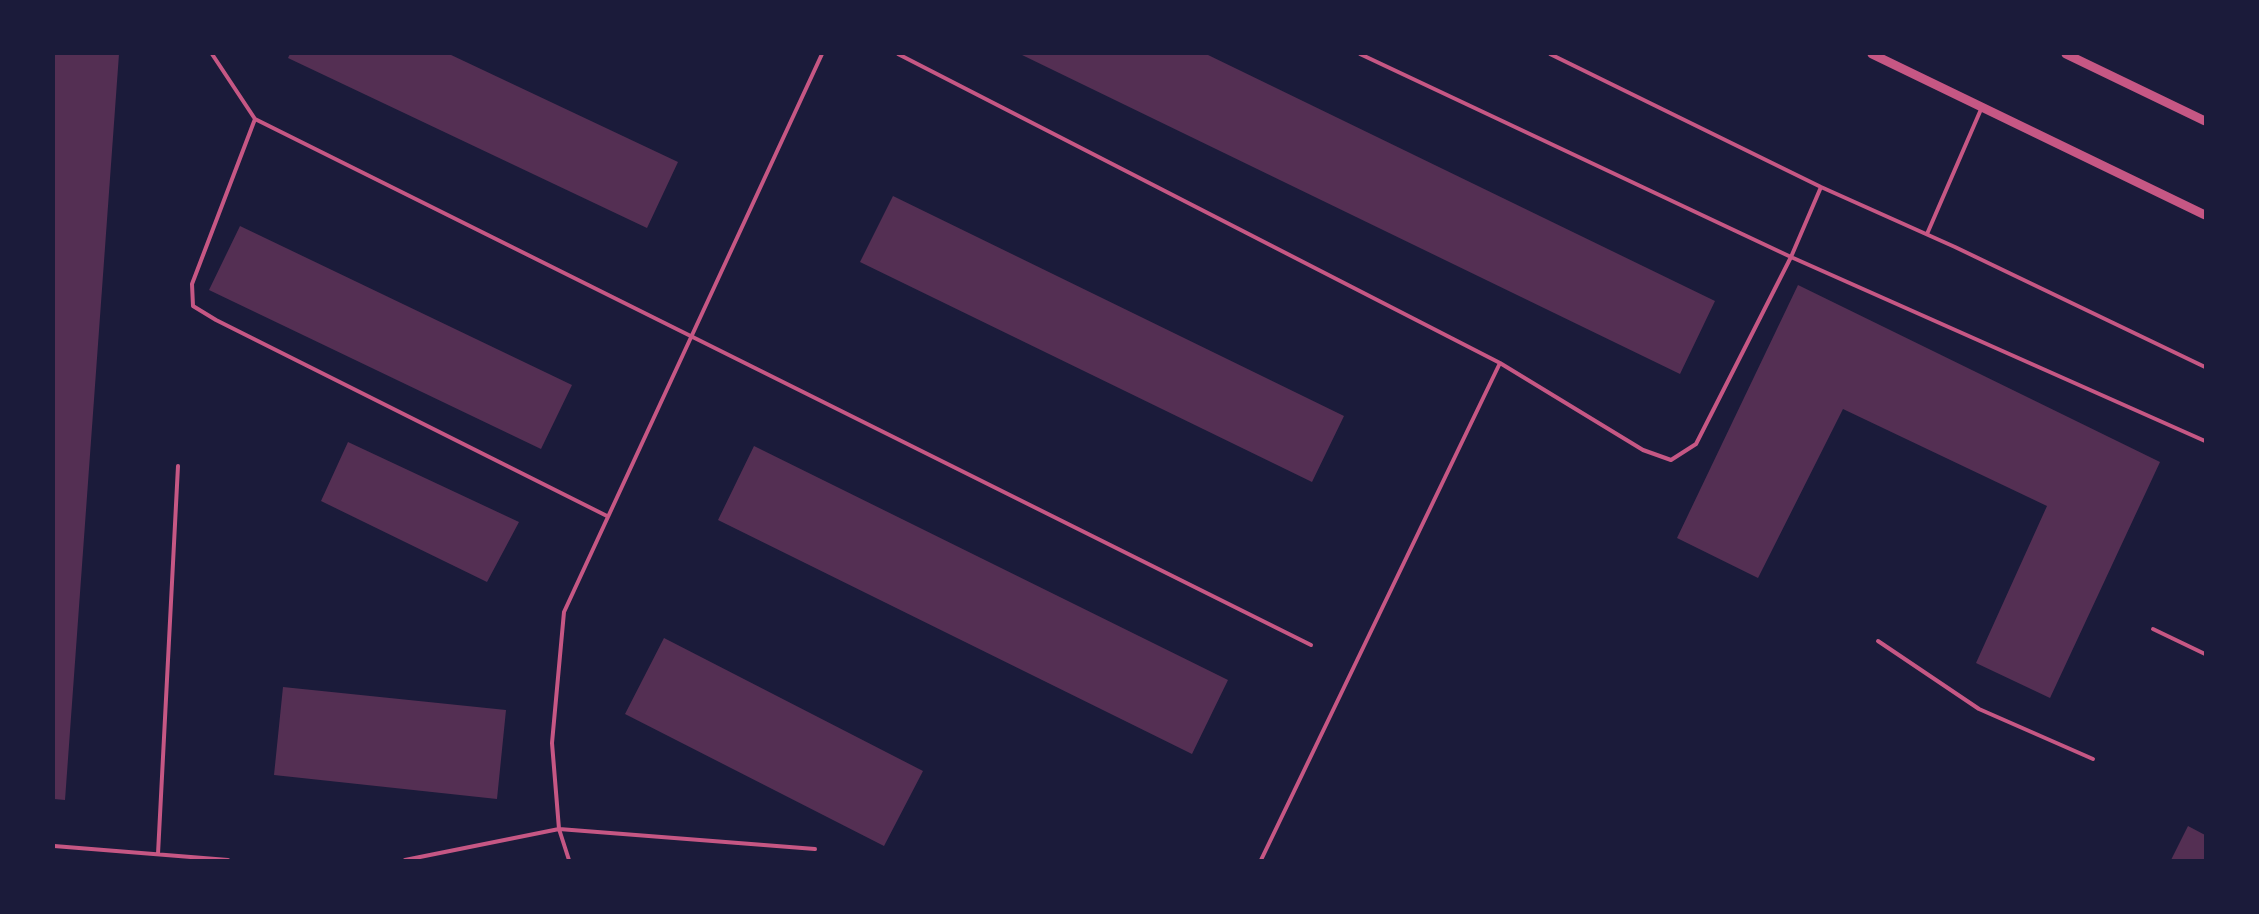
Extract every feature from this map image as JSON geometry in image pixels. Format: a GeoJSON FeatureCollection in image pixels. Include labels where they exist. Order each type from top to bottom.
{"type":"FeatureCollection","features":[{"type":"Feature","properties":{"kind":"street"},"geometry":{"type":"LineString","coordinates":[[1872,54],[2205,215]]}},
{"type":"Feature","properties":{"kind":"street"},"geometry":{"type":"LineString","coordinates":[[2066,54],[2205,121]]}},
{"type":"Feature","properties":{"kind":"lane"},"geometry":{"type":"LineString","coordinates":[[212,54],[255,118],[1311,645]]}},
{"type":"Feature","properties":{"kind":"lane"},"geometry":{"type":"LineString","coordinates":[[569,860],[559,829],[552,743],[564,612],[822,54]]}},
{"type":"Feature","properties":{"kind":"lane"},"geometry":{"type":"LineString","coordinates":[[898,54],[1500,363],[1643,450],[1671,460],[1696,444],[1791,257],[1821,187]]}},
{"type":"Feature","properties":{"kind":"lane"},"geometry":{"type":"LineString","coordinates":[[1360,54],[1791,257],[2205,441]]}},
{"type":"Feature","properties":{"kind":"lane"},"geometry":{"type":"LineString","coordinates":[[1550,54],[1821,187],[1927,234],[2205,367]]}},
{"type":"Feature","properties":{"kind":"lane"},"geometry":{"type":"LineString","coordinates":[[1927,234],[1982,107]]}},
{"type":"Feature","properties":{"kind":"lane"},"geometry":{"type":"LineString","coordinates":[[255,118],[192,284],[193,306],[225,324],[607,516]]}},
{"type":"Feature","properties":{"kind":"lane"},"geometry":{"type":"LineString","coordinates":[[1261,860],[1500,363]]}},
{"type":"Feature","properties":{"kind":"lane"},"geometry":{"type":"LineString","coordinates":[[158,854],[178,466]]}},
{"type":"Feature","properties":{"kind":"lane"},"geometry":{"type":"LineString","coordinates":[[2153,629],[2205,654]]}},
{"type":"Feature","properties":{"kind":"lane"},"geometry":{"type":"LineString","coordinates":[[1878,641],[1979,709],[2093,759]]}},
{"type":"Feature","properties":{"kind":"lane"},"geometry":{"type":"LineString","coordinates":[[405,860],[559,829],[815,849]]}},
{"type":"Feature","properties":{"kind":"lane"},"geometry":{"type":"LineString","coordinates":[[54,846],[228,860]]}},
{"type":"Feature","properties":{"kind":"building"},"geometry":{"type":"Polygon","coordinates":[[[54,54],[119,54],[65,800],[54,799],[54,54]]]}},
{"type":"Feature","properties":{"kind":"building"},"geometry":{"type":"Polygon","coordinates":[[[290,54],[449,54],[678,162],[647,228],[288,58],[290,54]]]}},
{"type":"Feature","properties":{"kind":"building"},"geometry":{"type":"Polygon","coordinates":[[[1020,54],[1206,54],[1715,301],[1680,374],[1020,54]]]}},
{"type":"Feature","properties":{"kind":"building"},"geometry":{"type":"Polygon","coordinates":[[[893,196],[1344,416],[1312,482],[860,262],[893,196]]]}},
{"type":"Feature","properties":{"kind":"building"},"geometry":{"type":"Polygon","coordinates":[[[240,226],[572,385],[541,449],[209,290],[240,226]]]}},
{"type":"Feature","properties":{"kind":"building"},"geometry":{"type":"Polygon","coordinates":[[[1798,285],[2160,462],[2050,698],[1976,663],[2047,506],[1843,409],[1758,578],[1677,538],[1798,285]]]}},
{"type":"Feature","properties":{"kind":"building"},"geometry":{"type":"Polygon","coordinates":[[[348,442],[519,522],[487,582],[321,501],[348,442]]]}},
{"type":"Feature","properties":{"kind":"building"},"geometry":{"type":"Polygon","coordinates":[[[754,446],[1228,680],[1192,754],[718,520],[754,446]]]}},
{"type":"Feature","properties":{"kind":"building"},"geometry":{"type":"Polygon","coordinates":[[[664,638],[923,771],[884,846],[625,714],[664,638]]]}},
{"type":"Feature","properties":{"kind":"building"},"geometry":{"type":"Polygon","coordinates":[[[283,687],[506,710],[497,799],[274,775],[283,687]]]}},
{"type":"Feature","properties":{"kind":"building"},"geometry":{"type":"Polygon","coordinates":[[[2188,826],[2205,835],[2205,860],[2171,860],[2188,826]]]}}]}
